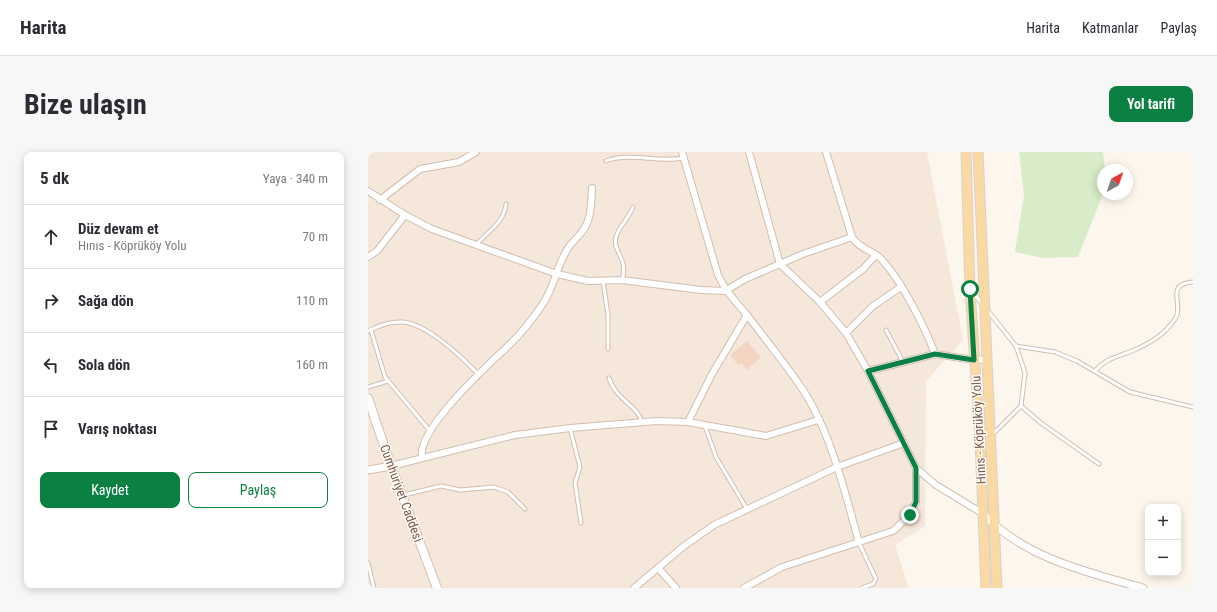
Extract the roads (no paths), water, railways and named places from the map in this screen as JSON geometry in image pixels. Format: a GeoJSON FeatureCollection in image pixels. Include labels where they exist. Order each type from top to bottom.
{"type":"FeatureCollection","features":[{"type":"Feature","properties":{"kind":"main road","name":"Hınıs - Köprüköy Yolu"},"geometry":{"type":"LineString","coordinates":[[966,152],[970,289],[980,440],[986,588]]}},
{"type":"Feature","properties":{"kind":"main road","name":"Hınıs - Köprüköy Yolu"},"geometry":{"type":"LineString","coordinates":[[978,152],[997,588]]}},
{"type":"Feature","properties":{"kind":"main road","name":"Cumhuriyet Caddesi"},"geometry":{"type":"LineString","coordinates":[[368,398],[391,466],[437,588]]}},
{"type":"Feature","properties":{"kind":"street"},"geometry":{"type":"LineString","coordinates":[[380,200],[420,169],[459,162],[476,152]]}},
{"type":"Feature","properties":{"kind":"street"},"geometry":{"type":"LineString","coordinates":[[749,152],[780,264],[820,302],[846,333],[868,371],[916,468],[936,485],[982,513],[994,526],[1035,553],[1075,570],[1143,588]]}},
{"type":"Feature","properties":{"kind":"street"},"geometry":{"type":"LineString","coordinates":[[826,152],[852,237],[856,244],[876,254],[891,270],[919,319],[935,354]]}},
{"type":"Feature","properties":{"kind":"street"},"geometry":{"type":"LineString","coordinates":[[682,155],[718,275],[726,291],[747,315],[800,386],[818,420],[837,467],[859,543]]}},
{"type":"Feature","properties":{"kind":"street"},"geometry":{"type":"LineString","coordinates":[[422,458],[422,448],[430,431],[478,374],[508,346],[535,315],[549,295],[566,250],[585,228],[591,211],[592,188]]}},
{"type":"Feature","properties":{"kind":"street"},"geometry":{"type":"LineString","coordinates":[[368,191],[405,215],[432,229],[557,274],[588,281],[603,282],[622,280],[701,290],[726,291],[745,280],[803,254],[852,237]]}},
{"type":"Feature","properties":{"kind":"street"},"geometry":{"type":"LineString","coordinates":[[368,257],[377,251],[405,215]]}},
{"type":"Feature","properties":{"kind":"street"},"geometry":{"type":"LineString","coordinates":[[820,302],[863,269],[876,254]]}},
{"type":"Feature","properties":{"kind":"street"},"geometry":{"type":"LineString","coordinates":[[846,333],[873,306],[900,287]]}},
{"type":"Feature","properties":{"kind":"street"},"geometry":{"type":"LineString","coordinates":[[688,422],[712,374],[747,315]]}},
{"type":"Feature","properties":{"kind":"street"},"geometry":{"type":"LineString","coordinates":[[868,371],[935,354],[974,360],[988,360]]}},
{"type":"Feature","properties":{"kind":"street"},"geometry":{"type":"LineString","coordinates":[[368,470],[391,466],[515,435],[570,428],[642,423],[688,422],[766,436],[818,420]]}},
{"type":"Feature","properties":{"kind":"street"},"geometry":{"type":"LineString","coordinates":[[634,588],[714,525],[837,467],[904,443]]}},
{"type":"Feature","properties":{"kind":"street"},"geometry":{"type":"LineString","coordinates":[[744,588],[782,567],[893,532],[910,515],[916,502],[916,468]]}},
{"type":"Feature","properties":{"kind":"street"},"geometry":{"type":"LineString","coordinates":[[658,568],[676,588]]}},
{"type":"Feature","properties":{"kind":"lane"},"geometry":{"type":"LineString","coordinates":[[606,162],[617,157],[628,156],[665,160],[682,155]]}},
{"type":"Feature","properties":{"kind":"lane"},"geometry":{"type":"LineString","coordinates":[[476,245],[500,222],[506,211],[506,204]]}},
{"type":"Feature","properties":{"kind":"lane"},"geometry":{"type":"LineString","coordinates":[[622,280],[625,272],[624,263],[616,246],[615,239],[633,207]]}},
{"type":"Feature","properties":{"kind":"lane"},"geometry":{"type":"LineString","coordinates":[[603,282],[608,315],[608,349]]}},
{"type":"Feature","properties":{"kind":"lane"},"geometry":{"type":"LineString","coordinates":[[1095,372],[1105,361],[1134,350],[1162,334],[1173,322],[1176,315],[1177,290],[1184,283],[1192,282]]}},
{"type":"Feature","properties":{"kind":"lane"},"geometry":{"type":"LineString","coordinates":[[970,289],[1016,346],[1025,373],[1020,406],[991,436],[980,440]]}},
{"type":"Feature","properties":{"kind":"lane"},"geometry":{"type":"LineString","coordinates":[[430,431],[388,381],[369,331],[393,322],[413,324],[449,345],[478,374]]}},
{"type":"Feature","properties":{"kind":"lane"},"geometry":{"type":"LineString","coordinates":[[886,330],[903,362]]}},
{"type":"Feature","properties":{"kind":"lane"},"geometry":{"type":"LineString","coordinates":[[1016,346],[1055,352],[1130,392],[1193,407]]}},
{"type":"Feature","properties":{"kind":"lane"},"geometry":{"type":"LineString","coordinates":[[609,378],[616,393],[640,416],[642,423]]}},
{"type":"Feature","properties":{"kind":"lane"},"geometry":{"type":"LineString","coordinates":[[368,387],[388,381]]}},
{"type":"Feature","properties":{"kind":"lane"},"geometry":{"type":"LineString","coordinates":[[1020,406],[1041,423],[1099,464]]}},
{"type":"Feature","properties":{"kind":"lane"},"geometry":{"type":"LineString","coordinates":[[705,426],[710,442],[725,473],[747,509]]}},
{"type":"Feature","properties":{"kind":"lane"},"geometry":{"type":"LineString","coordinates":[[570,428],[580,467],[575,483],[581,523]]}},
{"type":"Feature","properties":{"kind":"lane"},"geometry":{"type":"LineString","coordinates":[[402,496],[441,486],[460,490],[494,487],[508,492],[525,509]]}},
{"type":"Feature","properties":{"kind":"lane"},"geometry":{"type":"LineString","coordinates":[[859,543],[876,579],[873,584],[862,588]]}},
{"type":"Feature","properties":{"kind":"lane"},"geometry":{"type":"LineString","coordinates":[[368,563],[374,588]]}}]}
